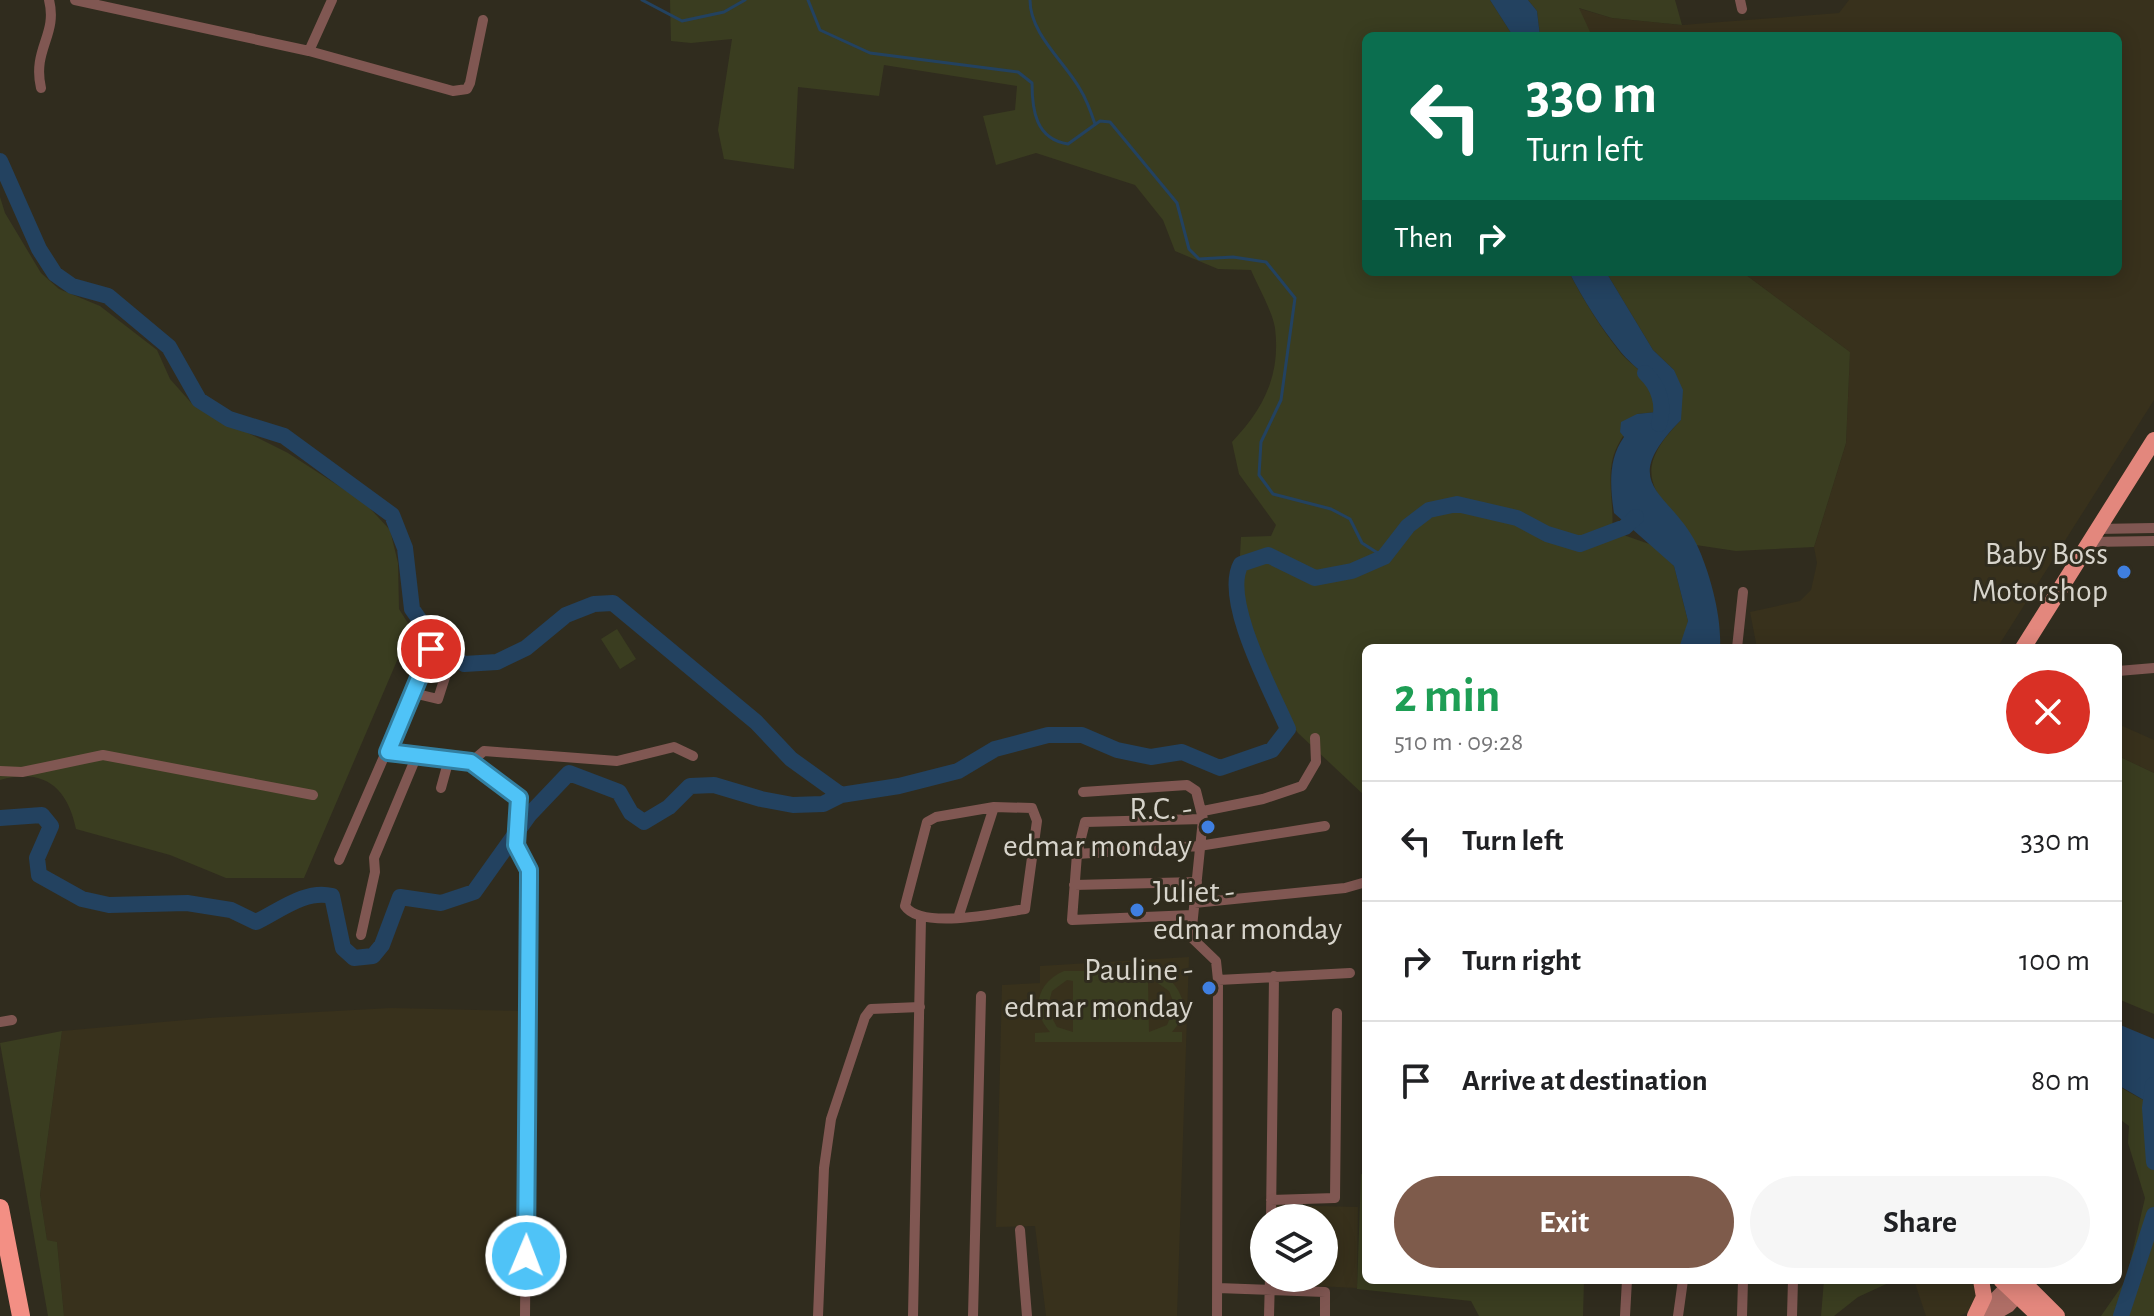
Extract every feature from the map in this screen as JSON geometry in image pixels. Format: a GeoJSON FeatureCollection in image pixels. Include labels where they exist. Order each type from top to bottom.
{"type":"FeatureCollection","features":[{"type":"Feature","properties":{"kind":"highway"},"geometry":{"type":"LineString","coordinates":[[2026,644],[2154,440]]}},
{"type":"Feature","properties":{"kind":"highway"},"geometry":{"type":"LineString","coordinates":[[0,1208],[22,1316]]}},
{"type":"Feature","properties":{"kind":"highway"},"geometry":{"type":"LineString","coordinates":[[1977,1316],[1984,1297],[1982,1284]]}},
{"type":"Feature","properties":{"kind":"highway"},"geometry":{"type":"LineString","coordinates":[[2015,1285],[2039,1316]]}},
{"type":"Feature","properties":{"kind":"highway"},"geometry":{"type":"LineString","coordinates":[[2015,1285],[2057,1316]]}},
{"type":"Feature","properties":{"kind":"main road"},"geometry":{"type":"LineString","coordinates":[[1977,1316],[2015,1285]]}},
{"type":"Feature","properties":{"kind":"main road"},"geometry":{"type":"LineString","coordinates":[[1990,1316],[2015,1285]]}},
{"type":"Feature","properties":{"kind":"street"},"geometry":{"type":"LineString","coordinates":[[41,88],[36,69],[51,24],[49,0]]}},
{"type":"Feature","properties":{"kind":"street"},"geometry":{"type":"LineString","coordinates":[[75,0],[309,51],[430,86],[461,91],[470,83],[483,20]]}},
{"type":"Feature","properties":{"kind":"street"},"geometry":{"type":"LineString","coordinates":[[309,51],[332,0]]}},
{"type":"Feature","properties":{"kind":"street"},"geometry":{"type":"LineString","coordinates":[[2093,536],[2154,528]]}},
{"type":"Feature","properties":{"kind":"street"},"geometry":{"type":"LineString","coordinates":[[2093,536],[2154,541]]}},
{"type":"Feature","properties":{"kind":"street"},"geometry":{"type":"LineString","coordinates":[[1737,644],[1743,592]]}},
{"type":"Feature","properties":{"kind":"street"},"geometry":{"type":"LineString","coordinates":[[339,860],[431,649]]}},
{"type":"Feature","properties":{"kind":"street"},"geometry":{"type":"LineString","coordinates":[[2122,671],[2154,668]]}},
{"type":"Feature","properties":{"kind":"street"},"geometry":{"type":"LineString","coordinates":[[413,693],[438,699],[446,674]]}},
{"type":"Feature","properties":{"kind":"street"},"geometry":{"type":"LineString","coordinates":[[1193,915],[1072,920],[1077,854],[1085,822],[1203,815],[1302,786],[1316,762],[1315,738]]}},
{"type":"Feature","properties":{"kind":"street"},"geometry":{"type":"LineString","coordinates":[[471,762],[484,751],[617,761],[674,747],[693,756]]}},
{"type":"Feature","properties":{"kind":"street"},"geometry":{"type":"LineString","coordinates":[[388,752],[471,762],[519,798],[516,845],[529,870],[525,1316]]}},
{"type":"Feature","properties":{"kind":"street"},"geometry":{"type":"LineString","coordinates":[[0,771],[22,772],[103,755],[313,795]]}},
{"type":"Feature","properties":{"kind":"street"},"geometry":{"type":"LineString","coordinates":[[361,935],[375,872],[374,858],[417,755]]}},
{"type":"Feature","properties":{"kind":"street"},"geometry":{"type":"LineString","coordinates":[[441,788],[449,759]]}},
{"type":"Feature","properties":{"kind":"street"},"geometry":{"type":"LineString","coordinates":[[1083,792],[1187,785],[1196,791],[1203,815],[1191,937],[1216,961],[1218,980],[1217,1316]]}},
{"type":"Feature","properties":{"kind":"street"},"geometry":{"type":"LineString","coordinates":[[958,918],[994,807]]}},
{"type":"Feature","properties":{"kind":"street"},"geometry":{"type":"LineString","coordinates":[[994,807],[1032,808],[1037,821],[1025,909],[958,918],[921,918],[910,914],[905,906],[927,822],[936,817],[994,807]]}},
{"type":"Feature","properties":{"kind":"street"},"geometry":{"type":"LineString","coordinates":[[1077,854],[1199,846],[1325,826]]}},
{"type":"Feature","properties":{"kind":"street"},"geometry":{"type":"LineString","coordinates":[[1074,885],[1197,882]]}},
{"type":"Feature","properties":{"kind":"street"},"geometry":{"type":"LineString","coordinates":[[1194,903],[1345,888],[1362,883]]}},
{"type":"Feature","properties":{"kind":"street"},"geometry":{"type":"LineString","coordinates":[[913,1316],[921,918]]}},
{"type":"Feature","properties":{"kind":"street"},"geometry":{"type":"LineString","coordinates":[[1218,980],[1350,973]]}},
{"type":"Feature","properties":{"kind":"street"},"geometry":{"type":"LineString","coordinates":[[1271,1204],[1274,976]]}},
{"type":"Feature","properties":{"kind":"street"},"geometry":{"type":"LineString","coordinates":[[973,1316],[981,996]]}},
{"type":"Feature","properties":{"kind":"street"},"geometry":{"type":"LineString","coordinates":[[818,1316],[824,1168],[831,1119],[865,1017],[871,1009],[920,1007]]}},
{"type":"Feature","properties":{"kind":"street"},"geometry":{"type":"LineString","coordinates":[[1271,1200],[1335,1198],[1337,1013]]}},
{"type":"Feature","properties":{"kind":"street"},"geometry":{"type":"LineString","coordinates":[[0,1022],[12,1020]]}},
{"type":"Feature","properties":{"kind":"street"},"geometry":{"type":"LineString","coordinates":[[1020,1230],[1027,1316]]}},
{"type":"Feature","properties":{"kind":"street"},"geometry":{"type":"LineString","coordinates":[[1625,1316],[1627,1284]]}},
{"type":"Feature","properties":{"kind":"street"},"geometry":{"type":"LineString","coordinates":[[1678,1316],[1682,1284]]}},
{"type":"Feature","properties":{"kind":"street"},"geometry":{"type":"LineString","coordinates":[[1742,1316],[1743,1284]]}},
{"type":"Feature","properties":{"kind":"street"},"geometry":{"type":"LineString","coordinates":[[1792,1316],[1793,1284]]}},
{"type":"Feature","properties":{"kind":"street"},"geometry":{"type":"LineString","coordinates":[[1218,1288],[1250,1289]]}},
{"type":"Feature","properties":{"kind":"street"},"geometry":{"type":"LineString","coordinates":[[1269,1292],[1269,1316]]}},
{"type":"Feature","properties":{"kind":"street"},"geometry":{"type":"LineString","coordinates":[[1325,1292],[1325,1316]]}},
{"type":"Feature","properties":{"kind":"shaded area"},"geometry":{"type":"Polygon","coordinates":[[[1849,0],[2154,0],[2154,400],[2000,644],[1756,644],[1750,612],[1800,601],[1811,590],[1817,563],[1814,547],[1846,443],[1850,352],[1747,276],[2122,276],[2122,32],[1590,32],[1577,8],[1612,18],[1682,25],[1839,13],[1849,0]]]}},
{"type":"Feature","properties":{"kind":"shaded area"},"geometry":{"type":"Polygon","coordinates":[[[2122,726],[2154,740],[2154,773],[2122,758],[2122,726]]]}},
{"type":"Feature","properties":{"kind":"shaded area"},"geometry":{"type":"Polygon","coordinates":[[[1189,957],[1177,1316],[1046,1316],[1035,1226],[996,1227],[1002,985],[1040,983],[1040,966],[1189,957]]]}},
{"type":"Feature","properties":{"kind":"shaded area"},"geometry":{"type":"Polygon","coordinates":[[[391,1008],[527,1011],[528,1316],[64,1316],[57,1243],[47,1240],[40,1195],[62,1031],[208,1018],[391,1008]]]}},
{"type":"Feature","properties":{"kind":"shaded area"},"geometry":{"type":"Polygon","coordinates":[[[1338,1207],[1358,1207],[1357,1288],[1338,1287],[1338,1207]]]}},
{"type":"Feature","properties":{"kind":"shaded area"},"geometry":{"type":"Polygon","coordinates":[[[1915,1284],[1975,1284],[1975,1299],[1970,1311],[1960,1316],[1926,1316],[1915,1284]]]}},
{"type":"Feature","properties":{"kind":"green space"},"geometry":{"type":"Polygon","coordinates":[[[670,0],[1490,0],[1510,32],[1362,32],[1362,276],[1571,276],[1606,333],[1620,352],[1652,382],[1664,404],[1656,412],[1637,414],[1617,447],[1610,478],[1612,531],[1655,546],[1674,566],[1688,621],[1682,644],[1362,644],[1362,793],[1298,733],[1277,704],[1237,610],[1241,537],[1271,536],[1276,525],[1239,474],[1232,442],[1261,404],[1275,361],[1275,328],[1251,270],[1218,269],[1175,251],[1163,220],[1135,185],[1036,153],[996,165],[983,116],[1015,110],[1017,86],[884,65],[879,96],[798,87],[794,169],[724,159],[718,130],[732,39],[691,43],[671,41],[670,0]]]}},
{"type":"Feature","properties":{"kind":"green space"},"geometry":{"type":"Polygon","coordinates":[[[1528,0],[1675,0],[1682,25],[1612,18],[1579,8],[1590,32],[1540,32],[1537,11],[1528,0]]]}},
{"type":"Feature","properties":{"kind":"green space"},"geometry":{"type":"Polygon","coordinates":[[[0,197],[5,213],[41,273],[59,289],[100,306],[157,350],[170,379],[194,406],[288,453],[365,503],[390,530],[398,563],[399,609],[411,628],[304,878],[226,878],[170,855],[76,829],[72,814],[59,791],[41,779],[15,777],[0,780],[0,197]]]}},
{"type":"Feature","properties":{"kind":"green space"},"geometry":{"type":"Polygon","coordinates":[[[1608,276],[1747,276],[1850,352],[1846,443],[1814,547],[1736,551],[1696,545],[1660,498],[1654,485],[1651,471],[1655,456],[1681,420],[1674,370],[1653,350],[1608,276]]]}},
{"type":"Feature","properties":{"kind":"green space"},"geometry":{"type":"Polygon","coordinates":[[[617,629],[636,659],[620,669],[601,639],[617,629]]]}},
{"type":"Feature","properties":{"kind":"green space"},"geometry":{"type":"Polygon","coordinates":[[[2122,758],[2154,773],[2154,1014],[2122,1001],[2122,758]]]}},
{"type":"Feature","properties":{"kind":"green space"},"geometry":{"type":"Polygon","coordinates":[[[1064,971],[1153,971],[1165,976],[1177,988],[1184,1005],[1180,1022],[1172,1032],[1182,1032],[1182,1042],[1035,1042],[1035,1033],[1050,1032],[1040,1015],[1039,997],[1042,989],[1064,971]],[[1152,979],[1095,981],[1148,981],[1149,1032],[1167,1025],[1175,1006],[1169,991],[1152,979]],[[1067,980],[1052,991],[1047,1009],[1057,1027],[1073,1032],[1073,981],[1067,980]]]}},
{"type":"Feature","properties":{"kind":"green space"},"geometry":{"type":"Polygon","coordinates":[[[62,1031],[40,1195],[47,1240],[57,1242],[64,1316],[48,1316],[0,1043],[62,1031]]]}},
{"type":"Feature","properties":{"kind":"green space"},"geometry":{"type":"Polygon","coordinates":[[[2122,1088],[2154,1106],[2154,1316],[2101,1316],[2126,1280],[2145,1198],[2128,1143],[2129,1126],[2122,1121],[2122,1088]]]}},
{"type":"Feature","properties":{"kind":"green space"},"geometry":{"type":"Polygon","coordinates":[[[1361,1174],[1362,1284],[1584,1284],[1583,1316],[1479,1316],[1471,1301],[1357,1289],[1361,1174]]]}},
{"type":"Feature","properties":{"kind":"green space"},"geometry":{"type":"Polygon","coordinates":[[[1824,1284],[1886,1284],[1858,1297],[1834,1316],[1821,1316],[1824,1284]]]}},
{"type":"Feature","properties":{"kind":"water"},"geometry":{"type":"Polygon","coordinates":[[[1490,0],[1528,0],[1537,11],[1540,32],[1510,32],[1490,0]]]}},
{"type":"Feature","properties":{"kind":"water"},"geometry":{"type":"Polygon","coordinates":[[[1571,276],[1608,276],[1653,350],[1674,370],[1683,390],[1681,420],[1662,442],[1652,460],[1650,474],[1654,487],[1686,527],[1702,556],[1717,609],[1720,644],[1680,644],[1688,621],[1674,566],[1614,513],[1612,474],[1615,454],[1624,437],[1620,432],[1621,422],[1637,414],[1656,412],[1663,404],[1657,389],[1626,358],[1586,303],[1571,276]]]}},
{"type":"Feature","properties":{"kind":"water"},"geometry":{"type":"Polygon","coordinates":[[[2122,1026],[2154,1039],[2154,1106],[2122,1087],[2122,1026]]]}},
{"type":"Feature","properties":{"kind":"waterway"},"geometry":{"type":"LineString","coordinates":[[642,0],[682,21],[724,12],[745,0]]}},
{"type":"Feature","properties":{"kind":"waterway"},"geometry":{"type":"LineString","coordinates":[[808,0],[820,30],[870,53],[1018,72],[1032,83],[1038,122],[1057,141],[1068,144],[1100,121],[1110,122],[1177,203],[1189,249],[1199,259],[1233,257],[1266,262],[1295,298],[1281,400],[1261,442],[1259,475],[1273,494],[1331,509],[1350,519],[1362,543],[1384,557]]}},
{"type":"Feature","properties":{"kind":"waterway"},"geometry":{"type":"LineString","coordinates":[[1030,0],[1031,12],[1042,36],[1082,93],[1095,124]]}},
{"type":"Feature","properties":{"kind":"waterway"},"geometry":{"type":"LineString","coordinates":[[0,161],[39,249],[55,274],[72,286],[108,296],[169,347],[199,400],[229,419],[284,436],[392,515],[405,548],[412,609],[441,650],[464,664],[497,662],[526,648],[566,615],[594,604],[613,603],[756,722],[791,759],[841,795]]}},
{"type":"Feature","properties":{"kind":"waterway"},"geometry":{"type":"LineString","coordinates":[[1645,373],[1660,396],[1659,424]]}},
{"type":"Feature","properties":{"kind":"waterway"},"geometry":{"type":"LineString","coordinates":[[0,818],[42,815],[51,826],[37,858],[39,875],[82,899],[109,905],[187,903],[231,910],[256,922],[303,898],[332,896],[343,948],[354,958],[373,956],[382,945],[400,897],[441,903],[474,892],[529,815],[569,773],[619,792],[631,813],[644,822],[669,807],[690,786],[714,785],[793,805],[823,804],[841,795],[899,786],[958,771],[995,749],[1048,735],[1082,735],[1117,750],[1151,757],[1182,752],[1220,768],[1272,750],[1288,729],[1243,622],[1237,580],[1241,564],[1268,555],[1315,578],[1352,571],[1384,557],[1408,526],[1429,510],[1457,504],[1517,518],[1547,534],[1580,544],[1625,527],[1636,517]]}},
{"type":"Feature","properties":{"kind":"waterway"},"geometry":{"type":"LineString","coordinates":[[2153,1085],[2150,1108],[2154,1162]]}},
{"type":"Feature","properties":{"kind":"waterway"},"geometry":{"type":"LineString","coordinates":[[2121,1316],[2154,1215]]}},
{"type":"Feature","properties":{"kind":"place","name":"Baby Boss Motorshop"},"geometry":{"type":"Point","coordinates":[2124,572]}},
{"type":"Feature","properties":{"kind":"place","name":"R.C. - edmar monday"},"geometry":{"type":"Point","coordinates":[1208,827]}},
{"type":"Feature","properties":{"kind":"place","name":"Juliet - edmar monday"},"geometry":{"type":"Point","coordinates":[1137,910]}},
{"type":"Feature","properties":{"kind":"place","name":"Pauline - edmar monday"},"geometry":{"type":"Point","coordinates":[1209,988]}},
{"type":"Feature","properties":{"kind":"route"},"geometry":{"type":"LineString","coordinates":[[431,649],[388,752],[471,762],[519,798],[516,845],[529,870],[526,1256]]}}]}
